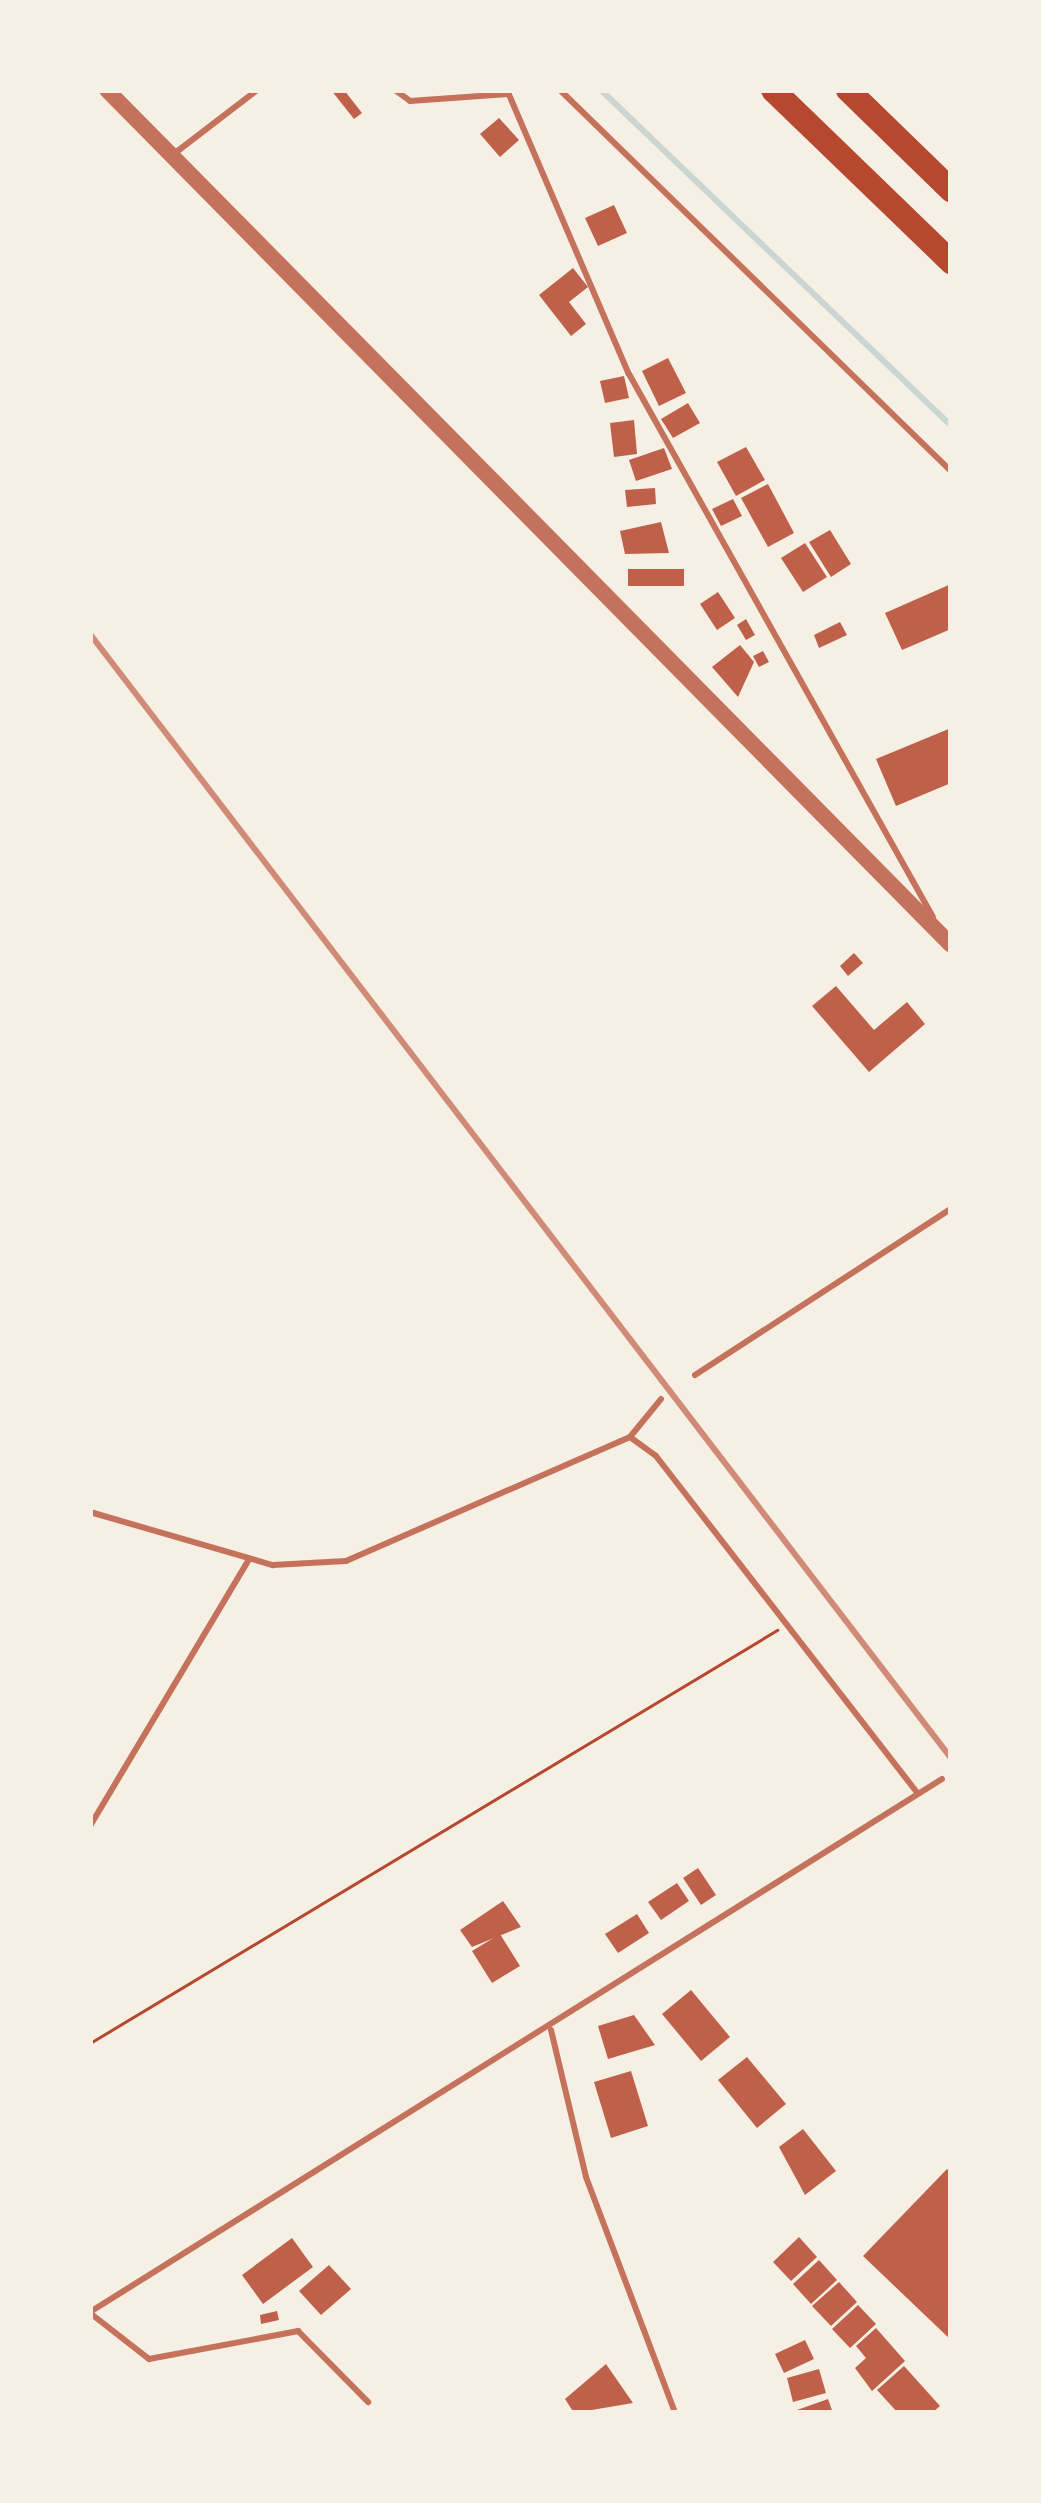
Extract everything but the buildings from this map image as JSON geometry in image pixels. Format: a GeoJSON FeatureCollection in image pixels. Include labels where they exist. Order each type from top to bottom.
{"type":"FeatureCollection","features":[{"type":"Feature","properties":{"kind":"highway"},"geometry":{"type":"LineString","coordinates":[[773,90],[951,262]]}},
{"type":"Feature","properties":{"kind":"highway"},"geometry":{"type":"LineString","coordinates":[[848,90],[951,190]]}},
{"type":"Feature","properties":{"kind":"street"},"geometry":{"type":"LineString","coordinates":[[107,90],[947,941]]}},
{"type":"Feature","properties":{"kind":"lane"},"geometry":{"type":"LineString","coordinates":[[172,155],[257,90]]}},
{"type":"Feature","properties":{"kind":"lane"},"geometry":{"type":"LineString","coordinates":[[395,90],[410,101],[508,92],[629,374],[947,941]]}},
{"type":"Feature","properties":{"kind":"lane"},"geometry":{"type":"LineString","coordinates":[[560,90],[951,471]]}},
{"type":"Feature","properties":{"kind":"lane"},"geometry":{"type":"LineString","coordinates":[[695,1375],[951,1209]]}},
{"type":"Feature","properties":{"kind":"lane"},"geometry":{"type":"LineString","coordinates":[[90,1512],[249,1559],[346,1561],[630,1437],[661,1399]]}},
{"type":"Feature","properties":{"kind":"lane"},"geometry":{"type":"LineString","coordinates":[[630,1437],[789,1623],[916,1791]]}},
{"type":"Feature","properties":{"kind":"lane"},"geometry":{"type":"LineString","coordinates":[[90,1826],[249,1559]]}},
{"type":"Feature","properties":{"kind":"lane"},"geometry":{"type":"LineString","coordinates":[[368,2402],[298,2331],[149,2359],[90,2313],[551,2030],[916,1791],[942,1779]]}},
{"type":"Feature","properties":{"kind":"lane"},"geometry":{"type":"LineString","coordinates":[[551,2030],[586,2177],[676,2413]]}},
{"type":"Feature","properties":{"kind":"path"},"geometry":{"type":"LineString","coordinates":[[90,2043],[789,1623]]}},
{"type":"Feature","properties":{"kind":"waterway"},"geometry":{"type":"LineString","coordinates":[[601,90],[951,426]]}},
{"type":"Feature","properties":{"kind":"railway"},"geometry":{"type":"LineString","coordinates":[[90,634],[951,1758]]}}]}
